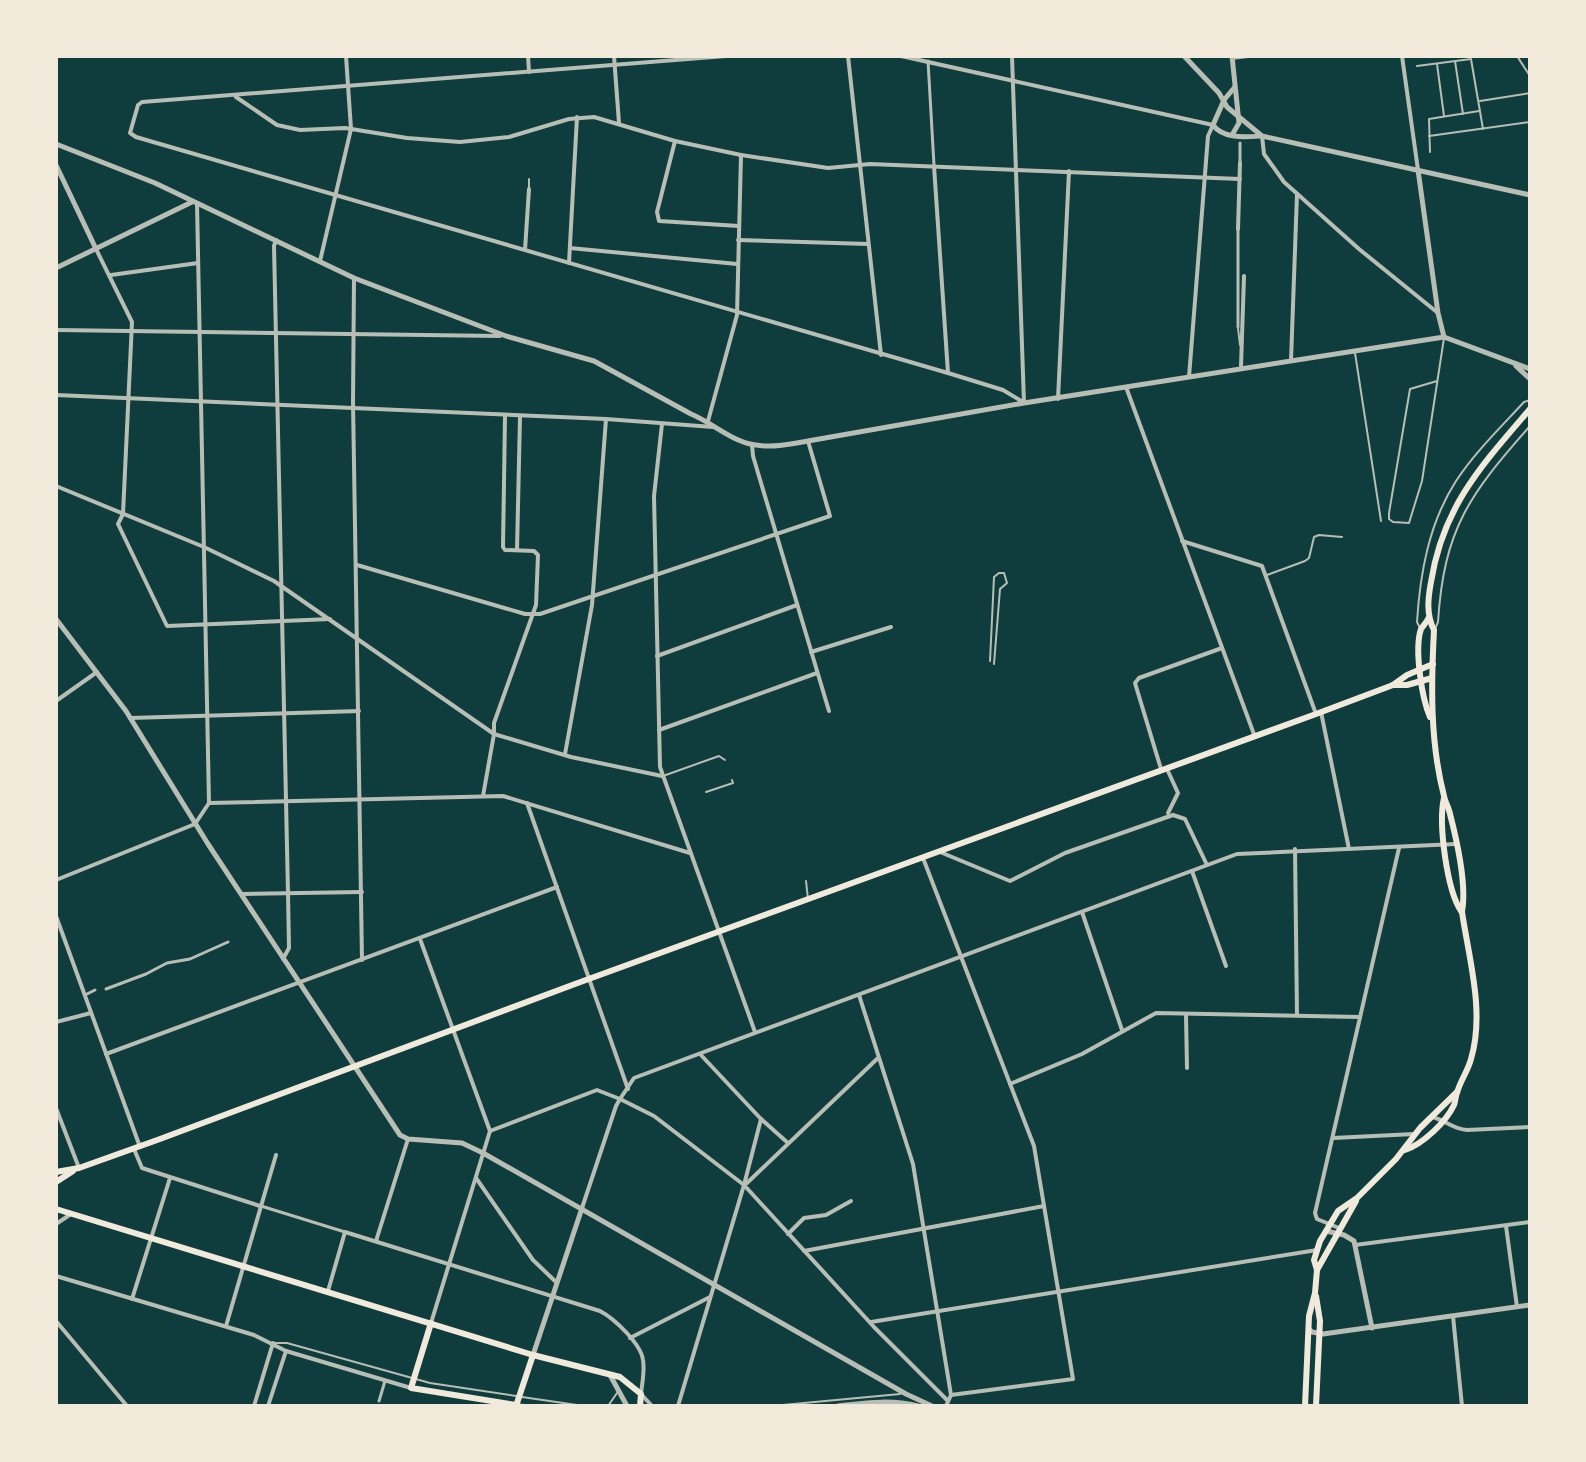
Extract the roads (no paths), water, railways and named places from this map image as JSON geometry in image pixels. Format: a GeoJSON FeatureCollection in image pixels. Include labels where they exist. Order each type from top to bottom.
{"type":"FeatureCollection","features":[{"type":"Feature","properties":{"kind":"main road"},"geometry":{"type":"LineString","coordinates":[[1432,721],[1424,704],[1420,670],[1421,629],[1428,619],[1436,553],[1455,504],[1481,465],[1530,409]]}},
{"type":"Feature","properties":{"kind":"main road"},"geometry":{"type":"LineString","coordinates":[[1405,1150],[1414,1147],[1454,1104],[1471,1059],[1476,1026],[1476,999],[1462,912],[1464,899],[1432,721],[1434,630],[1428,619]]}},
{"type":"Feature","properties":{"kind":"main road"},"geometry":{"type":"LineString","coordinates":[[56,1172],[79,1168],[137,1148],[1255,737],[1393,685],[1433,664]]}},
{"type":"Feature","properties":{"kind":"main road"},"geometry":{"type":"LineString","coordinates":[[1393,685],[1407,685],[1432,678]]}},
{"type":"Feature","properties":{"kind":"main road"},"geometry":{"type":"LineString","coordinates":[[1444,798],[1441,813],[1445,845],[1455,901],[1462,912]]}},
{"type":"Feature","properties":{"kind":"main road"},"geometry":{"type":"LineString","coordinates":[[1305,1406],[1308,1328],[1317,1270],[1314,1260],[1327,1227],[1338,1211],[1357,1198],[1405,1150],[1414,1134],[1457,1092]]}},
{"type":"Feature","properties":{"kind":"main road"},"geometry":{"type":"LineString","coordinates":[[56,1182],[79,1168]]}},
{"type":"Feature","properties":{"kind":"main road"},"geometry":{"type":"LineString","coordinates":[[1317,1270],[1357,1198]]}},
{"type":"Feature","properties":{"kind":"main road"},"geometry":{"type":"LineString","coordinates":[[56,1209],[533,1355],[609,1374],[627,1381],[641,1394],[640,1406]]}},
{"type":"Feature","properties":{"kind":"main road"},"geometry":{"type":"LineString","coordinates":[[1315,1293],[1320,1321],[1316,1406]]}},
{"type":"Feature","properties":{"kind":"main road"},"geometry":{"type":"LineString","coordinates":[[431,1323],[411,1388],[516,1406],[533,1355]]}},
{"type":"Feature","properties":{"kind":"street"},"geometry":{"type":"LineString","coordinates":[[320,261],[351,129],[346,56]]}},
{"type":"Feature","properties":{"kind":"street"},"geometry":{"type":"LineString","coordinates":[[528,56],[529,72]]}},
{"type":"Feature","properties":{"kind":"street"},"geometry":{"type":"LineString","coordinates":[[614,56],[619,123]]}},
{"type":"Feature","properties":{"kind":"street"},"geometry":{"type":"LineString","coordinates":[[726,56],[148,102],[138,105],[130,129],[136,137],[948,373],[1003,390],[1024,403]]}},
{"type":"Feature","properties":{"kind":"street"},"geometry":{"type":"LineString","coordinates":[[848,56],[881,355]]}},
{"type":"Feature","properties":{"kind":"street"},"geometry":{"type":"LineString","coordinates":[[901,56],[1213,125],[1220,133],[1262,136],[1530,195]]}},
{"type":"Feature","properties":{"kind":"street"},"geometry":{"type":"LineString","coordinates":[[1012,56],[1024,403]]}},
{"type":"Feature","properties":{"kind":"street"},"geometry":{"type":"LineString","coordinates":[[1184,56],[1227,107],[1262,136],[1266,158],[1297,194],[1438,313]]}},
{"type":"Feature","properties":{"kind":"street"},"geometry":{"type":"LineString","coordinates":[[1232,135],[1239,123],[1232,57],[1248,56]]}},
{"type":"Feature","properties":{"kind":"street"},"geometry":{"type":"LineString","coordinates":[[1402,56],[1444,337]]}},
{"type":"Feature","properties":{"kind":"street"},"geometry":{"type":"LineString","coordinates":[[928,61],[948,373]]}},
{"type":"Feature","properties":{"kind":"street"},"geometry":{"type":"LineString","coordinates":[[1189,377],[1208,136],[1224,100],[1234,88]]}},
{"type":"Feature","properties":{"kind":"street"},"geometry":{"type":"LineString","coordinates":[[234,96],[277,125],[300,130],[351,129],[460,142],[509,137],[577,117],[594,117],[675,141],[828,168],[870,164],[1240,179]]}},
{"type":"Feature","properties":{"kind":"street"},"geometry":{"type":"LineString","coordinates":[[569,263],[577,117]]}},
{"type":"Feature","properties":{"kind":"street"},"geometry":{"type":"LineString","coordinates":[[675,141],[657,212],[659,221],[739,226]]}},
{"type":"Feature","properties":{"kind":"street"},"geometry":{"type":"LineString","coordinates":[[1238,327],[1240,143]]}},
{"type":"Feature","properties":{"kind":"street"},"geometry":{"type":"LineString","coordinates":[[56,144],[195,202],[354,278],[506,336],[594,361],[752,445],[776,446],[1024,403],[1444,337],[1530,369]]}},
{"type":"Feature","properties":{"kind":"street"},"geometry":{"type":"LineString","coordinates":[[708,421],[737,312],[741,155]]}},
{"type":"Feature","properties":{"kind":"street"},"geometry":{"type":"LineString","coordinates":[[56,165],[132,322],[123,514],[118,524],[167,626],[330,619]]}},
{"type":"Feature","properties":{"kind":"street"},"geometry":{"type":"LineString","coordinates":[[1058,399],[1069,171]]}},
{"type":"Feature","properties":{"kind":"street"},"geometry":{"type":"LineString","coordinates":[[525,250],[529,189]]}},
{"type":"Feature","properties":{"kind":"street"},"geometry":{"type":"LineString","coordinates":[[1291,361],[1297,194]]}},
{"type":"Feature","properties":{"kind":"street"},"geometry":{"type":"LineString","coordinates":[[56,268],[195,202]]}},
{"type":"Feature","properties":{"kind":"street"},"geometry":{"type":"LineString","coordinates":[[56,880],[195,824],[209,803],[195,202]]}},
{"type":"Feature","properties":{"kind":"street"},"geometry":{"type":"LineString","coordinates":[[276,240],[289,948],[283,959]]}},
{"type":"Feature","properties":{"kind":"street"},"geometry":{"type":"LineString","coordinates":[[738,240],[824,240],[869,244]]}},
{"type":"Feature","properties":{"kind":"street"},"geometry":{"type":"LineString","coordinates":[[570,248],[737,264]]}},
{"type":"Feature","properties":{"kind":"street"},"geometry":{"type":"LineString","coordinates":[[111,275],[198,263]]}},
{"type":"Feature","properties":{"kind":"street"},"geometry":{"type":"LineString","coordinates":[[1241,368],[1244,276]]}},
{"type":"Feature","properties":{"kind":"street"},"geometry":{"type":"LineString","coordinates":[[354,278],[353,408],[362,960]]}},
{"type":"Feature","properties":{"kind":"street"},"geometry":{"type":"LineString","coordinates":[[56,330],[506,336]]}},
{"type":"Feature","properties":{"kind":"street"},"geometry":{"type":"LineString","coordinates":[[1513,362],[1530,379]]}},
{"type":"Feature","properties":{"kind":"street"},"geometry":{"type":"LineString","coordinates":[[1126,387],[1255,737]]}},
{"type":"Feature","properties":{"kind":"street"},"geometry":{"type":"LineString","coordinates":[[56,395],[606,419],[714,427]]}},
{"type":"Feature","properties":{"kind":"street"},"geometry":{"type":"LineString","coordinates":[[483,797],[494,723],[536,605],[538,555],[534,551],[505,550],[503,547],[505,416]]}},
{"type":"Feature","properties":{"kind":"street"},"geometry":{"type":"LineString","coordinates":[[517,550],[520,417]]}},
{"type":"Feature","properties":{"kind":"street"},"geometry":{"type":"LineString","coordinates":[[565,755],[592,597],[606,419]]}},
{"type":"Feature","properties":{"kind":"street"},"geometry":{"type":"LineString","coordinates":[[663,423],[654,496],[662,776],[755,1032]]}},
{"type":"Feature","properties":{"kind":"street"},"geometry":{"type":"LineString","coordinates":[[357,565],[533,615],[830,516],[808,441]]}},
{"type":"Feature","properties":{"kind":"street"},"geometry":{"type":"LineString","coordinates":[[752,445],[829,711]]}},
{"type":"Feature","properties":{"kind":"street"},"geometry":{"type":"LineString","coordinates":[[56,486],[204,547],[280,585],[494,734],[565,755],[662,776]]}},
{"type":"Feature","properties":{"kind":"street"},"geometry":{"type":"LineString","coordinates":[[1182,541],[1259,564],[1266,576],[1319,713],[1349,849]]}},
{"type":"Feature","properties":{"kind":"street"},"geometry":{"type":"LineString","coordinates":[[657,656],[797,605]]}},
{"type":"Feature","properties":{"kind":"street"},"geometry":{"type":"LineString","coordinates":[[56,619],[130,718],[195,824],[400,1135],[408,1139],[462,1143],[483,1153],[932,1406]]}},
{"type":"Feature","properties":{"kind":"street"},"geometry":{"type":"LineString","coordinates":[[811,652],[891,627]]}},
{"type":"Feature","properties":{"kind":"street"},"geometry":{"type":"LineString","coordinates":[[1166,815],[1178,793],[1164,770],[1135,683],[1139,678],[1222,648]]}},
{"type":"Feature","properties":{"kind":"street"},"geometry":{"type":"LineString","coordinates":[[56,701],[97,672]]}},
{"type":"Feature","properties":{"kind":"street"},"geometry":{"type":"LineString","coordinates":[[659,730],[817,673]]}},
{"type":"Feature","properties":{"kind":"street"},"geometry":{"type":"LineString","coordinates":[[130,718],[359,711]]}},
{"type":"Feature","properties":{"kind":"street"},"geometry":{"type":"LineString","coordinates":[[209,803],[503,796],[690,854]]}},
{"type":"Feature","properties":{"kind":"street"},"geometry":{"type":"LineString","coordinates":[[527,803],[628,1089]]}},
{"type":"Feature","properties":{"kind":"street"},"geometry":{"type":"LineString","coordinates":[[940,852],[1010,881],[1065,853],[1166,815],[1185,819],[1207,865]]}},
{"type":"Feature","properties":{"kind":"street"},"geometry":{"type":"LineString","coordinates":[[533,1355],[616,1106],[634,1078],[1242,852],[1456,844]]}},
{"type":"Feature","properties":{"kind":"street"},"geometry":{"type":"LineString","coordinates":[[1372,1328],[1355,1245],[1351,1238],[1317,1219],[1315,1213],[1399,848]]}},
{"type":"Feature","properties":{"kind":"street"},"geometry":{"type":"LineString","coordinates":[[1295,849],[1297,1016]]}},
{"type":"Feature","properties":{"kind":"street"},"geometry":{"type":"LineString","coordinates":[[923,858],[1034,1146],[1073,1379],[948,1401]]}},
{"type":"Feature","properties":{"kind":"street"},"geometry":{"type":"LineString","coordinates":[[1192,871],[1226,966]]}},
{"type":"Feature","properties":{"kind":"street"},"geometry":{"type":"LineString","coordinates":[[106,1054],[557,887]]}},
{"type":"Feature","properties":{"kind":"street"},"geometry":{"type":"LineString","coordinates":[[241,894],[362,892]]}},
{"type":"Feature","properties":{"kind":"street"},"geometry":{"type":"LineString","coordinates":[[1082,912],[1122,1030]]}},
{"type":"Feature","properties":{"kind":"street"},"geometry":{"type":"LineString","coordinates":[[56,916],[106,1054],[142,1168],[610,1316],[641,1353],[641,1394],[652,1406]]}},
{"type":"Feature","properties":{"kind":"street"},"geometry":{"type":"LineString","coordinates":[[420,939],[490,1131],[431,1323]]}},
{"type":"Feature","properties":{"kind":"street"},"geometry":{"type":"LineString","coordinates":[[106,989],[228,942]]}},
{"type":"Feature","properties":{"kind":"street"},"geometry":{"type":"LineString","coordinates":[[85,995],[95,990]]}},
{"type":"Feature","properties":{"kind":"street"},"geometry":{"type":"LineString","coordinates":[[859,995],[913,1164],[948,1401]]}},
{"type":"Feature","properties":{"kind":"street"},"geometry":{"type":"LineString","coordinates":[[56,1022],[91,1013]]}},
{"type":"Feature","properties":{"kind":"street"},"geometry":{"type":"LineString","coordinates":[[1010,1084],[1082,1054],[1156,1013],[1360,1017]]}},
{"type":"Feature","properties":{"kind":"street"},"geometry":{"type":"LineString","coordinates":[[1186,1015],[1187,1068]]}},
{"type":"Feature","properties":{"kind":"street"},"geometry":{"type":"LineString","coordinates":[[699,1053],[788,1143]]}},
{"type":"Feature","properties":{"kind":"street"},"geometry":{"type":"LineString","coordinates":[[744,1185],[878,1058]]}},
{"type":"Feature","properties":{"kind":"street"},"geometry":{"type":"LineString","coordinates":[[490,1131],[597,1090],[654,1116],[744,1185],[948,1401]]}},
{"type":"Feature","properties":{"kind":"street"},"geometry":{"type":"LineString","coordinates":[[56,1108],[79,1168]]}},
{"type":"Feature","properties":{"kind":"street"},"geometry":{"type":"LineString","coordinates":[[1430,1117],[1443,1119],[1456,1129],[1530,1127]]}},
{"type":"Feature","properties":{"kind":"street"},"geometry":{"type":"LineString","coordinates":[[678,1406],[761,1119]]}},
{"type":"Feature","properties":{"kind":"street"},"geometry":{"type":"LineString","coordinates":[[1332,1138],[1414,1134]]}},
{"type":"Feature","properties":{"kind":"street"},"geometry":{"type":"LineString","coordinates":[[376,1241],[408,1139]]}},
{"type":"Feature","properties":{"kind":"street"},"geometry":{"type":"LineString","coordinates":[[226,1326],[276,1155]]}},
{"type":"Feature","properties":{"kind":"street"},"geometry":{"type":"LineString","coordinates":[[132,1299],[170,1178]]}},
{"type":"Feature","properties":{"kind":"street"},"geometry":{"type":"LineString","coordinates":[[476,1178],[533,1260],[556,1282]]}},
{"type":"Feature","properties":{"kind":"street"},"geometry":{"type":"LineString","coordinates":[[787,1234],[804,1218],[826,1215],[851,1201]]}},
{"type":"Feature","properties":{"kind":"street"},"geometry":{"type":"LineString","coordinates":[[804,1251],[1044,1206]]}},
{"type":"Feature","properties":{"kind":"street"},"geometry":{"type":"LineString","coordinates":[[56,1224],[71,1214]]}},
{"type":"Feature","properties":{"kind":"street"},"geometry":{"type":"LineString","coordinates":[[1355,1245],[1530,1222]]}},
{"type":"Feature","properties":{"kind":"street"},"geometry":{"type":"LineString","coordinates":[[1506,1226],[1517,1307]]}},
{"type":"Feature","properties":{"kind":"street"},"geometry":{"type":"LineString","coordinates":[[328,1291],[345,1232]]}},
{"type":"Feature","properties":{"kind":"street"},"geometry":{"type":"LineString","coordinates":[[871,1322],[1317,1250]]}},
{"type":"Feature","properties":{"kind":"street"},"geometry":{"type":"LineString","coordinates":[[56,1276],[226,1326],[286,1351],[411,1388]]}},
{"type":"Feature","properties":{"kind":"street"},"geometry":{"type":"LineString","coordinates":[[630,1338],[710,1297]]}},
{"type":"Feature","properties":{"kind":"street"},"geometry":{"type":"LineString","coordinates":[[1308,1328],[1320,1334],[1530,1305]]}},
{"type":"Feature","properties":{"kind":"street"},"geometry":{"type":"LineString","coordinates":[[1453,1316],[1462,1406]]}},
{"type":"Feature","properties":{"kind":"street"},"geometry":{"type":"LineString","coordinates":[[56,1321],[127,1406]]}},
{"type":"Feature","properties":{"kind":"street"},"geometry":{"type":"LineString","coordinates":[[254,1406],[273,1343]]}},
{"type":"Feature","properties":{"kind":"street"},"geometry":{"type":"LineString","coordinates":[[268,1406],[286,1351]]}},
{"type":"Feature","properties":{"kind":"street"},"geometry":{"type":"LineString","coordinates":[[609,1374],[627,1406]]}},
{"type":"Feature","properties":{"kind":"street"},"geometry":{"type":"LineString","coordinates":[[379,1401],[385,1381]]}},
{"type":"Feature","properties":{"kind":"street"},"geometry":{"type":"LineString","coordinates":[[896,1401],[906,1394]]}},
{"type":"Feature","properties":{"kind":"street"},"geometry":{"type":"LineString","coordinates":[[838,1406],[896,1401],[918,1406]]}},
{"type":"Feature","properties":{"kind":"street"},"geometry":{"type":"LineString","coordinates":[[516,1406],[524,1406]]}},
{"type":"Feature","properties":{"kind":"lane"},"geometry":{"type":"LineString","coordinates":[[1517,56],[1530,76]]}},
{"type":"Feature","properties":{"kind":"lane"},"geometry":{"type":"LineString","coordinates":[[1417,66],[1468,58],[1474,62],[1483,129]]}},
{"type":"Feature","properties":{"kind":"lane"},"geometry":{"type":"LineString","coordinates":[[1455,60],[1463,114]]}},
{"type":"Feature","properties":{"kind":"lane"},"geometry":{"type":"LineString","coordinates":[[1437,63],[1444,116]]}},
{"type":"Feature","properties":{"kind":"lane"},"geometry":{"type":"LineString","coordinates":[[1479,101],[1530,93]]}},
{"type":"Feature","properties":{"kind":"lane"},"geometry":{"type":"LineString","coordinates":[[1430,152],[1429,119],[1481,111]]}},
{"type":"Feature","properties":{"kind":"lane"},"geometry":{"type":"LineString","coordinates":[[1429,136],[1530,122]]}},
{"type":"Feature","properties":{"kind":"lane"},"geometry":{"type":"LineString","coordinates":[[529,179],[529,189]]}},
{"type":"Feature","properties":{"kind":"lane"},"geometry":{"type":"LineString","coordinates":[[1238,327],[1241,368]]}},
{"type":"Feature","properties":{"kind":"lane"},"geometry":{"type":"LineString","coordinates":[[1437,381],[1410,389],[1389,513],[1389,519],[1393,522],[1409,523],[1422,481],[1444,337]]}},
{"type":"Feature","properties":{"kind":"lane"},"geometry":{"type":"LineString","coordinates":[[1354,352],[1381,521]]}},
{"type":"Feature","properties":{"kind":"lane"},"geometry":{"type":"LineString","coordinates":[[1421,629],[1417,622],[1420,579],[1430,540],[1445,502],[1471,461],[1524,402],[1530,400]]}},
{"type":"Feature","properties":{"kind":"lane"},"geometry":{"type":"LineString","coordinates":[[1434,630],[1438,622],[1444,565],[1457,524],[1489,472],[1530,426]]}},
{"type":"Feature","properties":{"kind":"lane"},"geometry":{"type":"LineString","coordinates":[[1266,576],[1309,558],[1314,537],[1342,537]]}},
{"type":"Feature","properties":{"kind":"lane"},"geometry":{"type":"LineString","coordinates":[[990,661],[994,577],[1004,573],[1007,583],[1000,589],[994,664]]}},
{"type":"Feature","properties":{"kind":"lane"},"geometry":{"type":"LineString","coordinates":[[662,776],[719,756],[725,760]]}},
{"type":"Feature","properties":{"kind":"lane"},"geometry":{"type":"LineString","coordinates":[[706,792],[733,783],[732,780]]}},
{"type":"Feature","properties":{"kind":"lane"},"geometry":{"type":"LineString","coordinates":[[806,881],[809,900]]}},
{"type":"Feature","properties":{"kind":"lane"},"geometry":{"type":"LineString","coordinates":[[273,1343],[287,1343],[413,1379],[584,1406]]}},
{"type":"Feature","properties":{"kind":"lane"},"geometry":{"type":"LineString","coordinates":[[608,1406],[618,1389]]}},
{"type":"Feature","properties":{"kind":"lane"},"geometry":{"type":"LineString","coordinates":[[772,1406],[906,1394]]}}]}
